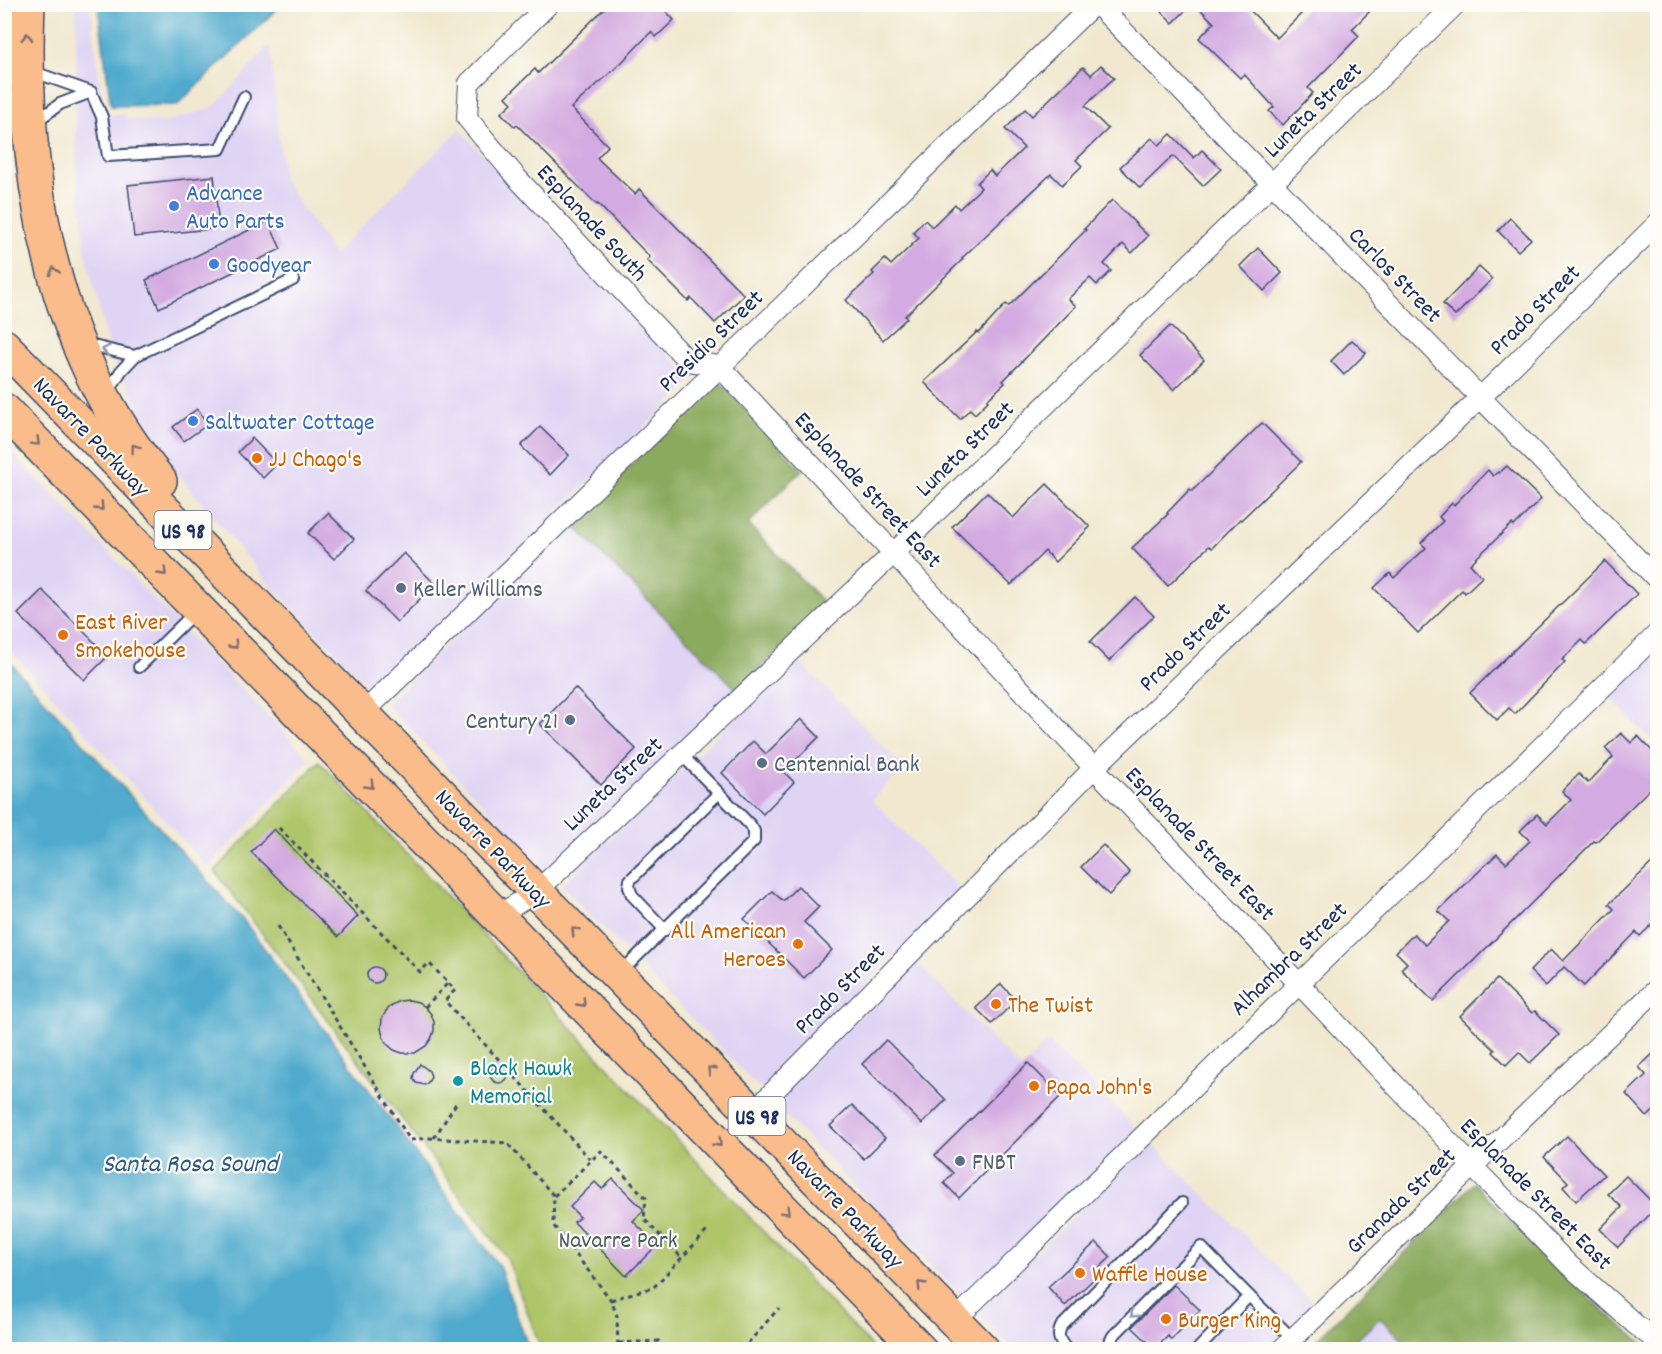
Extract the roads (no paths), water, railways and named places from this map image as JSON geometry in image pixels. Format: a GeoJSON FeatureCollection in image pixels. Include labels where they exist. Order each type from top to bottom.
{"type":"FeatureCollection","features":[{"type":"Feature","properties":{"kind":"highway"},"geometry":{"type":"LineString","coordinates":[[28,4],[27,70],[30,126],[33,163],[44,233],[57,284],[78,342],[104,398],[118,423],[160,480],[340,664],[363,713]]}},
{"type":"Feature","properties":{"kind":"highway","name":"Navarre Parkway"},"geometry":{"type":"LineString","coordinates":[[4,346],[983,1350]]}},
{"type":"Feature","properties":{"kind":"highway"},"geometry":{"type":"LineString","coordinates":[[4,379],[16,388],[140,515],[215,563]]}},
{"type":"Feature","properties":{"kind":"highway","name":"Navarre Parkway"},"geometry":{"type":"LineString","coordinates":[[6,415],[198,608],[920,1350]]}},
{"type":"Feature","properties":{"kind":"street","name":"Esplanade South"},"geometry":{"type":"LineString","coordinates":[[549,4],[469,83],[466,118],[517,178],[688,361],[719,366]]}},
{"type":"Feature","properties":{"kind":"street","name":"Carlos Street"},"geometry":{"type":"LineString","coordinates":[[1096,4],[1658,580]]}},
{"type":"Feature","properties":{"kind":"street","name":"Presidio Street"},"geometry":{"type":"LineString","coordinates":[[363,713],[719,366],[1096,4]]}},
{"type":"Feature","properties":{"kind":"street","name":"Luneta Street"},"geometry":{"type":"LineString","coordinates":[[497,916],[536,892],[894,553],[1456,4]]}},
{"type":"Feature","properties":{"kind":"street","name":"Prado Street"},"geometry":{"type":"LineString","coordinates":[[753,1112],[1094,768],[1658,223]]}},
{"type":"Feature","properties":{"kind":"street","name":"Esplanade Street East"},"geometry":{"type":"LineString","coordinates":[[719,366],[1094,768],[1472,1166],[1569,1265],[1658,1342]]}},
{"type":"Feature","properties":{"kind":"street","name":"Alhambra Street"},"geometry":{"type":"LineString","coordinates":[[955,1320],[1658,633]]}},
{"type":"Feature","properties":{"kind":"street","name":"Granada Street"},"geometry":{"type":"LineString","coordinates":[[1287,1344],[1658,988]]}},
{"type":"Feature","properties":{"kind":"lane"},"geometry":{"type":"LineString","coordinates":[[27,70],[91,92],[102,117],[108,156],[220,149],[244,97]]}},
{"type":"Feature","properties":{"kind":"lane"},"geometry":{"type":"LineString","coordinates":[[30,126],[60,104],[91,92]]}},
{"type":"Feature","properties":{"kind":"lane"},"geometry":{"type":"LineString","coordinates":[[104,398],[121,371],[135,356],[293,280]]}},
{"type":"Feature","properties":{"kind":"lane"},"geometry":{"type":"LineString","coordinates":[[78,342],[135,356]]}},
{"type":"Feature","properties":{"kind":"lane"},"geometry":{"type":"LineString","coordinates":[[139,667],[198,608]]}},
{"type":"Feature","properties":{"kind":"lane"},"geometry":{"type":"LineString","coordinates":[[618,975],[754,841],[754,831],[751,826],[681,754]]}},
{"type":"Feature","properties":{"kind":"lane"},"geometry":{"type":"LineString","coordinates":[[665,930],[632,895],[629,887],[630,880],[719,793]]}},
{"type":"Feature","properties":{"kind":"lane"},"geometry":{"type":"LineString","coordinates":[[1067,1350],[1058,1335],[1061,1327],[1182,1203]]}},
{"type":"Feature","properties":{"kind":"lane"},"geometry":{"type":"LineString","coordinates":[[1106,1350],[1113,1336],[1201,1247],[1250,1296],[1287,1344]]}},
{"type":"Feature","properties":{"kind":"lane"},"geometry":{"type":"LineString","coordinates":[[1197,1350],[1250,1296]]}},
{"type":"Feature","properties":{"kind":"water"},"geometry":{"type":"Polygon","coordinates":[[[98,4],[281,5],[177,105],[111,106],[98,4]]]}},
{"type":"Feature","properties":{"kind":"water","name":"Santa Rosa Sound"},"geometry":{"type":"Polygon","coordinates":[[[5,657],[244,921],[499,1266],[529,1349],[5,1349],[5,657]]]}},
{"type":"Feature","properties":{"kind":"place","name":"Advance Auto Parts"},"geometry":{"type":"Point","coordinates":[174,206]}},
{"type":"Feature","properties":{"kind":"place","name":"Goodyear"},"geometry":{"type":"Point","coordinates":[214,264]}},
{"type":"Feature","properties":{"kind":"place","name":"Saltwater Cottage"},"geometry":{"type":"Point","coordinates":[193,421]}},
{"type":"Feature","properties":{"kind":"place","name":"JJ Chago's"},"geometry":{"type":"Point","coordinates":[257,458]}},
{"type":"Feature","properties":{"kind":"place","name":"Keller Williams"},"geometry":{"type":"Point","coordinates":[401,588]}},
{"type":"Feature","properties":{"kind":"place","name":"East River Smokehouse"},"geometry":{"type":"Point","coordinates":[63,635]}},
{"type":"Feature","properties":{"kind":"place","name":"Century 21"},"geometry":{"type":"Point","coordinates":[570,720]}},
{"type":"Feature","properties":{"kind":"place","name":"Centennial Bank"},"geometry":{"type":"Point","coordinates":[762,763]}},
{"type":"Feature","properties":{"kind":"place","name":"All American Heroes"},"geometry":{"type":"Point","coordinates":[798,944]}},
{"type":"Feature","properties":{"kind":"place","name":"The Twist"},"geometry":{"type":"Point","coordinates":[996,1004]}},
{"type":"Feature","properties":{"kind":"place","name":"Black Hawk Memorial"},"geometry":{"type":"Point","coordinates":[458,1081]}},
{"type":"Feature","properties":{"kind":"place","name":"Papa John's"},"geometry":{"type":"Point","coordinates":[1034,1086]}},
{"type":"Feature","properties":{"kind":"place","name":"FNBT"},"geometry":{"type":"Point","coordinates":[960,1161]}},
{"type":"Feature","properties":{"kind":"place","name":"Waffle House"},"geometry":{"type":"Point","coordinates":[1080,1273]}},
{"type":"Feature","properties":{"kind":"place","name":"Burger King"},"geometry":{"type":"Point","coordinates":[1166,1319]}},
{"type":"Feature","properties":{"kind":"park label","name":"Navarre Park"},"geometry":{"type":"Point","coordinates":[618,1239]}}]}
